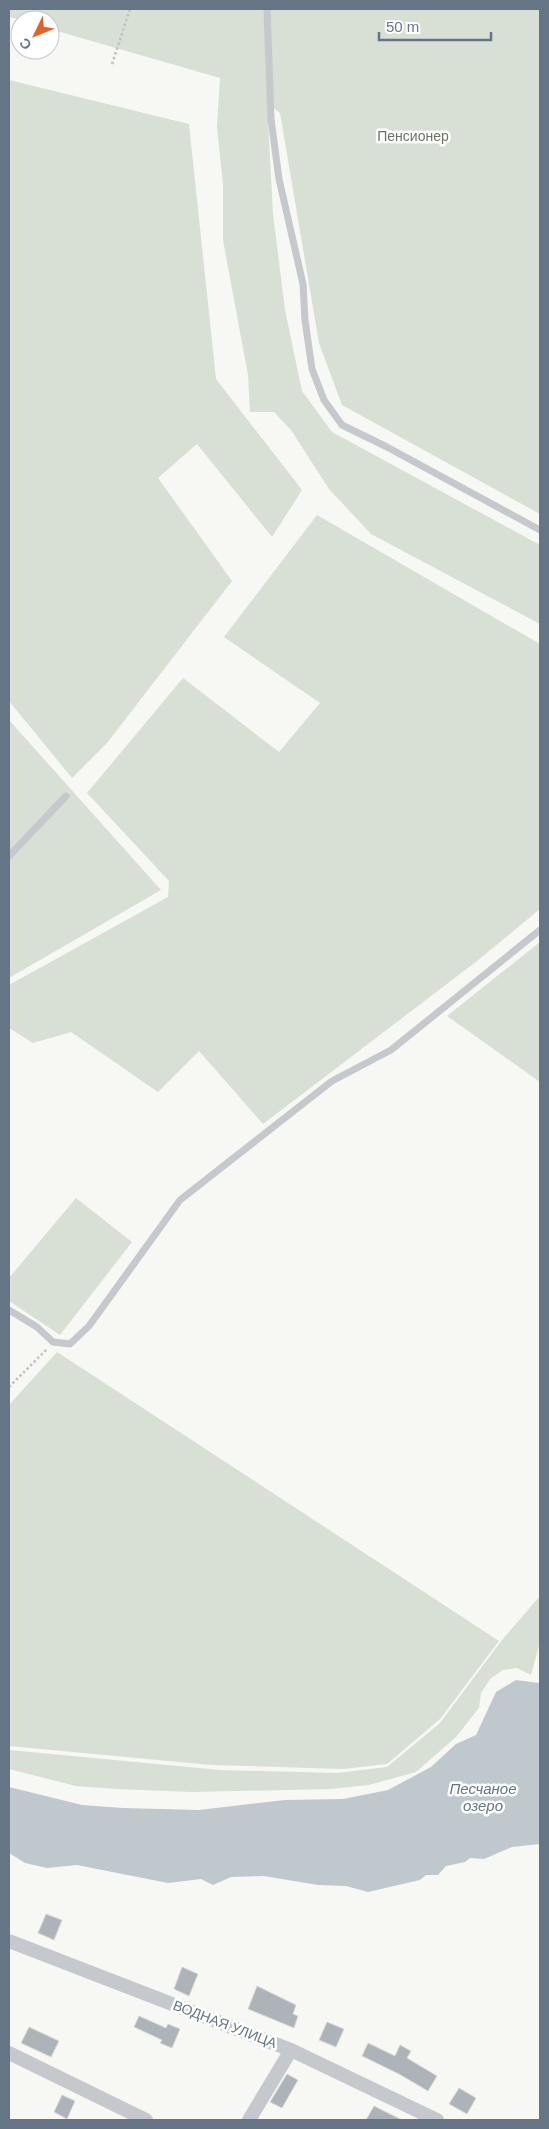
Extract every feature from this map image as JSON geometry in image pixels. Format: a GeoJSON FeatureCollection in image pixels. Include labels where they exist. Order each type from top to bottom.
{"type":"FeatureCollection","features":[{"type":"Feature","properties":{"kind":"street","name":"ВОДНАЯ УЛИЦА"},"geometry":{"type":"LineString","coordinates":[[9,1941],[291,2050],[437,2120]]}},
{"type":"Feature","properties":{"kind":"street"},"geometry":{"type":"LineString","coordinates":[[249,2120],[291,2050]]}},
{"type":"Feature","properties":{"kind":"street"},"geometry":{"type":"LineString","coordinates":[[9,2053],[146,2120]]}},
{"type":"Feature","properties":{"kind":"lane"},"geometry":{"type":"LineString","coordinates":[[267,9],[271,119],[279,179],[303,284],[305,320],[312,369],[324,400],[342,425],[387,447],[540,530]]}},
{"type":"Feature","properties":{"kind":"lane"},"geometry":{"type":"LineString","coordinates":[[9,856],[66,796]]}},
{"type":"Feature","properties":{"kind":"lane"},"geometry":{"type":"LineString","coordinates":[[9,1310],[38,1327],[53,1342],[70,1344],[89,1326],[180,1200],[332,1081],[391,1050],[540,930]]}},
{"type":"Feature","properties":{"kind":"path"},"geometry":{"type":"LineString","coordinates":[[112,64],[130,9]]}},
{"type":"Feature","properties":{"kind":"path"},"geometry":{"type":"LineString","coordinates":[[9,1387],[53,1342]]}},
{"type":"Feature","properties":{"kind":"green space","name":"Пенсионер"},"geometry":{"type":"Polygon","coordinates":[[[9,9],[540,9],[540,514],[342,405],[319,343],[280,113],[267,103],[273,214],[285,310],[302,391],[332,432],[540,545],[540,624],[371,534],[329,489],[291,430],[274,412],[250,412],[248,375],[223,240],[223,184],[217,127],[220,78],[60,32],[60,10],[10,10],[9,17],[9,9]]]}},
{"type":"Feature","properties":{"kind":"green space"},"geometry":{"type":"Polygon","coordinates":[[[9,80],[189,124],[216,379],[302,490],[272,537],[197,444],[158,478],[232,581],[107,743],[72,778],[9,701],[9,80]]]}},
{"type":"Feature","properties":{"kind":"green space"},"geometry":{"type":"Polygon","coordinates":[[[317,515],[540,644],[540,909],[477,961],[263,1124],[199,1051],[158,1092],[71,1032],[33,1043],[9,1028],[9,985],[168,897],[169,881],[87,793],[183,678],[279,752],[320,703],[224,637],[317,515]]]}},
{"type":"Feature","properties":{"kind":"green space"},"geometry":{"type":"Polygon","coordinates":[[[9,720],[161,890],[9,978],[9,720]]]}},
{"type":"Feature","properties":{"kind":"green space"},"geometry":{"type":"Polygon","coordinates":[[[540,942],[540,1082],[447,1016],[540,942]]]}},
{"type":"Feature","properties":{"kind":"green space"},"geometry":{"type":"Polygon","coordinates":[[[76,1198],[132,1242],[60,1335],[9,1301],[9,1278],[76,1198]]]}},
{"type":"Feature","properties":{"kind":"green space"},"geometry":{"type":"Polygon","coordinates":[[[57,1352],[499,1641],[440,1719],[387,1764],[343,1769],[211,1765],[9,1746],[9,1405],[57,1352]]]}},
{"type":"Feature","properties":{"kind":"green space"},"geometry":{"type":"Polygon","coordinates":[[[540,1596],[540,1642],[531,1675],[517,1668],[503,1670],[490,1679],[481,1693],[479,1708],[456,1737],[416,1772],[369,1785],[331,1789],[192,1792],[76,1786],[9,1769],[9,1750],[220,1770],[337,1773],[387,1767],[440,1723],[502,1640],[540,1596]]]}},
{"type":"Feature","properties":{"kind":"water","name":"Песчаное озеро"},"geometry":{"type":"Polygon","coordinates":[[[516,1680],[539,1683],[540,1680],[540,1844],[512,1847],[484,1859],[470,1858],[465,1862],[446,1866],[438,1875],[426,1875],[420,1880],[368,1892],[346,1886],[318,1885],[264,1876],[231,1877],[213,1885],[201,1879],[168,1883],[77,1865],[47,1868],[25,1863],[9,1853],[9,1787],[82,1805],[199,1810],[285,1800],[343,1799],[388,1790],[431,1767],[456,1744],[476,1735],[496,1692],[516,1680]]]}},
{"type":"Feature","properties":{"kind":"building"},"geometry":{"type":"Polygon","coordinates":[[[46,1914],[62,1920],[54,1940],[38,1933],[46,1914]]]}},
{"type":"Feature","properties":{"kind":"building"},"geometry":{"type":"Polygon","coordinates":[[[182,1967],[198,1974],[189,1996],[174,1989],[182,1967]]]}},
{"type":"Feature","properties":{"kind":"building"},"geometry":{"type":"Polygon","coordinates":[[[257,1986],[296,2005],[293,2014],[298,2016],[294,2028],[248,2009],[257,1986]]]}},
{"type":"Feature","properties":{"kind":"building"},"geometry":{"type":"Polygon","coordinates":[[[139,2016],[166,2028],[168,2024],[180,2029],[172,2048],[160,2043],[162,2040],[134,2027],[139,2016]]]}},
{"type":"Feature","properties":{"kind":"building"},"geometry":{"type":"Polygon","coordinates":[[[327,2022],[344,2029],[336,2047],[319,2040],[327,2022]]]}},
{"type":"Feature","properties":{"kind":"building"},"geometry":{"type":"Polygon","coordinates":[[[29,2027],[59,2041],[51,2057],[21,2043],[29,2027]]]}},
{"type":"Feature","properties":{"kind":"building"},"geometry":{"type":"Polygon","coordinates":[[[368,2043],[395,2056],[400,2045],[411,2051],[407,2058],[437,2076],[428,2091],[362,2056],[368,2043]]]}},
{"type":"Feature","properties":{"kind":"building"},"geometry":{"type":"Polygon","coordinates":[[[287,2074],[298,2080],[282,2108],[270,2102],[287,2074]]]}},
{"type":"Feature","properties":{"kind":"building"},"geometry":{"type":"Polygon","coordinates":[[[459,2088],[476,2098],[467,2114],[449,2104],[459,2088]]]}},
{"type":"Feature","properties":{"kind":"building"},"geometry":{"type":"Polygon","coordinates":[[[62,2095],[75,2101],[67,2119],[54,2112],[62,2095]]]}},
{"type":"Feature","properties":{"kind":"building"},"geometry":{"type":"Polygon","coordinates":[[[374,2106],[402,2120],[366,2120],[374,2106]]]}}]}
